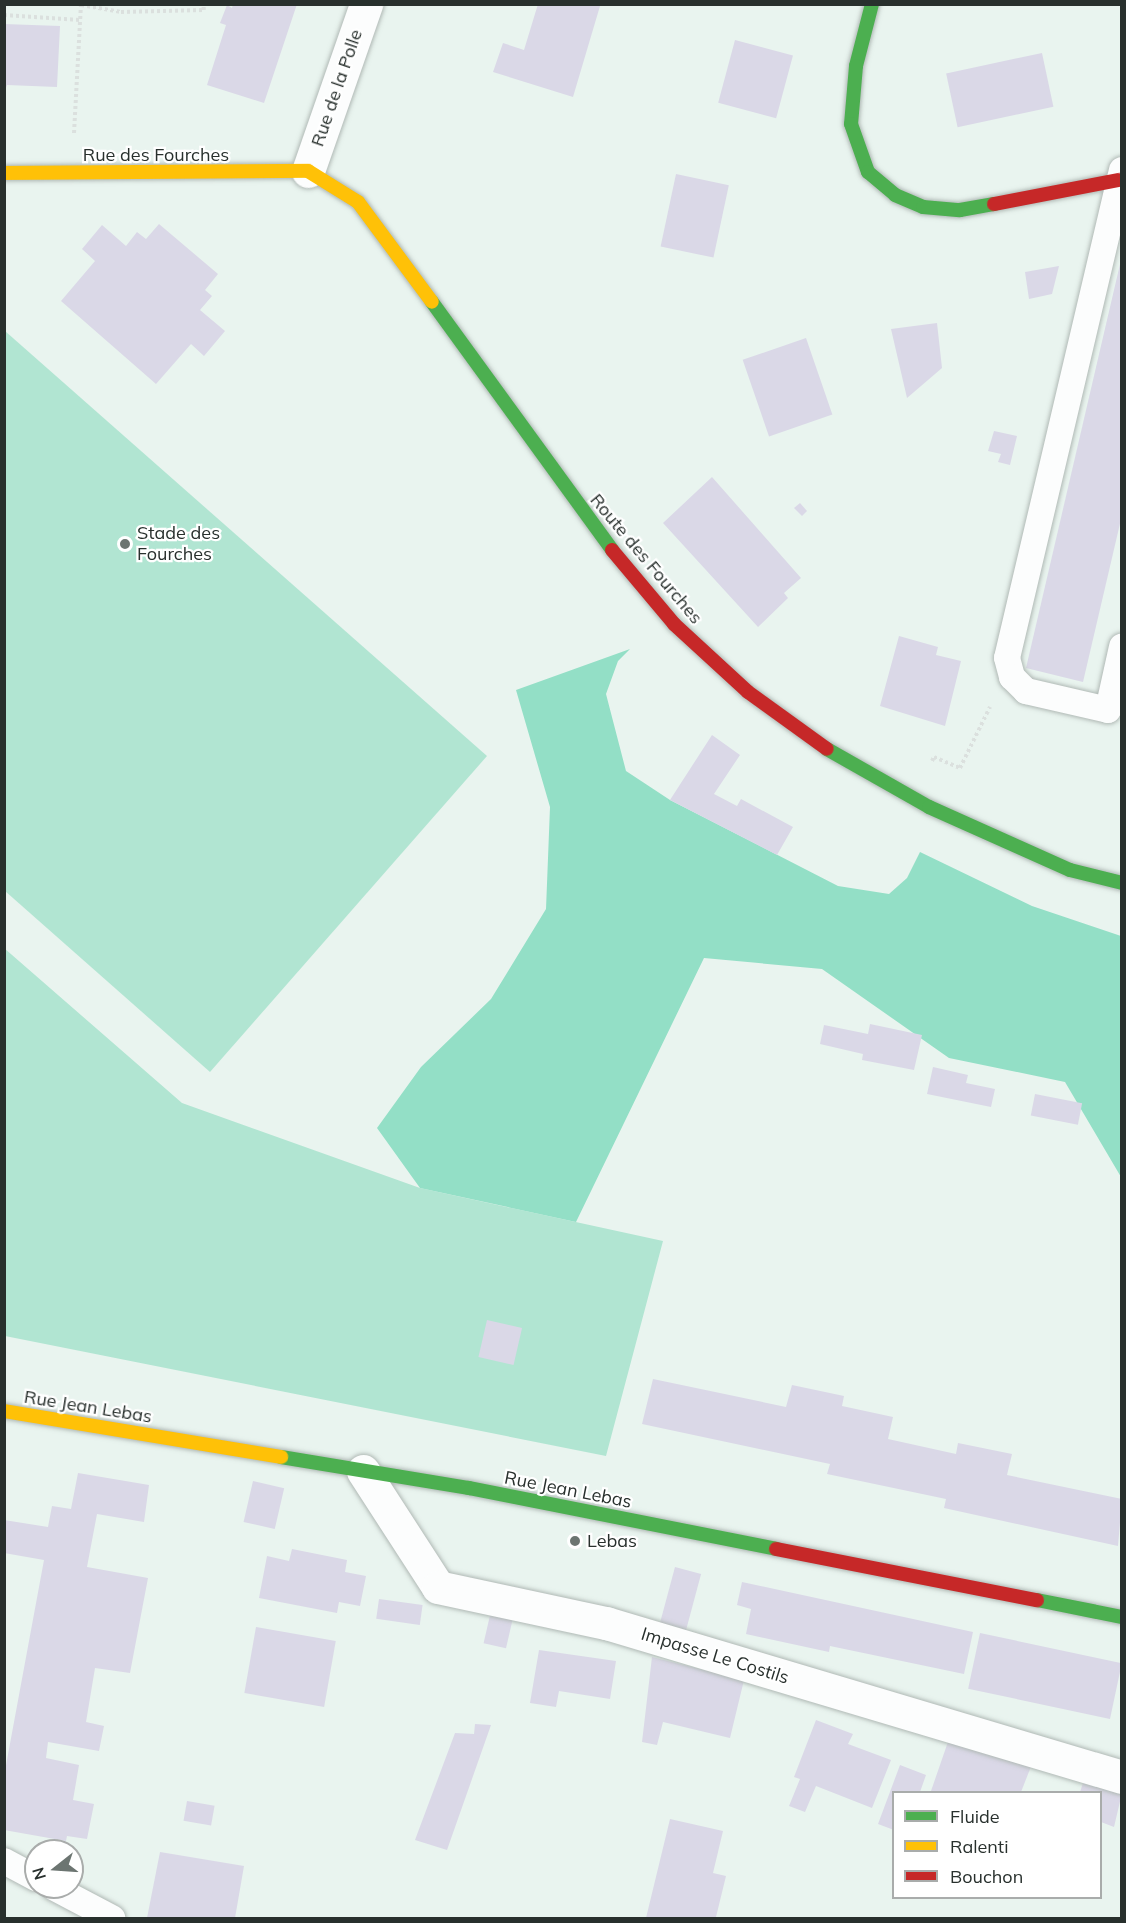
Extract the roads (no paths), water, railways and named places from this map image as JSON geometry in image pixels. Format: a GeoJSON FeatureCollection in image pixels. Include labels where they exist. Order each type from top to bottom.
{"type":"FeatureCollection","features":[{"type":"Feature","properties":{"kind":"street","name":"Rue de la Polle"},"geometry":{"type":"LineString","coordinates":[[309,171],[366,4]]}},
{"type":"Feature","properties":{"kind":"street"},"geometry":{"type":"LineString","coordinates":[[872,4],[856,66],[850,124],[868,172],[888,190],[923,207],[960,210],[1120,175]]}},
{"type":"Feature","properties":{"kind":"street","name":"Rue des Fourches"},"geometry":{"type":"LineString","coordinates":[[4,173],[309,171]]}},
{"type":"Feature","properties":{"kind":"street","name":"Route des Fourches"},"geometry":{"type":"LineString","coordinates":[[309,171],[333,183],[358,202],[592,526],[674,624],[748,692],[836,756],[929,807],[1070,870],[1122,882]]}},
{"type":"Feature","properties":{"kind":"street","name":"Rue Jean Lebas"},"geometry":{"type":"LineString","coordinates":[[4,1411],[363,1471],[1122,1617]]}},
{"type":"Feature","properties":{"kind":"street","name":"Impasse Le Costils"},"geometry":{"type":"LineString","coordinates":[[363,1471],[438,1587],[606,1623],[1122,1777]]}},
{"type":"Feature","properties":{"kind":"lane"},"geometry":{"type":"LineString","coordinates":[[1120,175],[1006,658],[1012,677],[1026,691],[1115,711],[1122,647]]}},
{"type":"Feature","properties":{"kind":"lane"},"geometry":{"type":"LineString","coordinates":[[4,1861],[24,1872]]}},
{"type":"Feature","properties":{"kind":"lane"},"geometry":{"type":"LineString","coordinates":[[75,1899],[112,1918]]}},
{"type":"Feature","properties":{"kind":"place","name":"Stade des Fourches"},"geometry":{"type":"Point","coordinates":[125,544]}},
{"type":"Feature","properties":{"kind":"place","name":"Lebas"},"geometry":{"type":"Point","coordinates":[575,1541]}}]}
